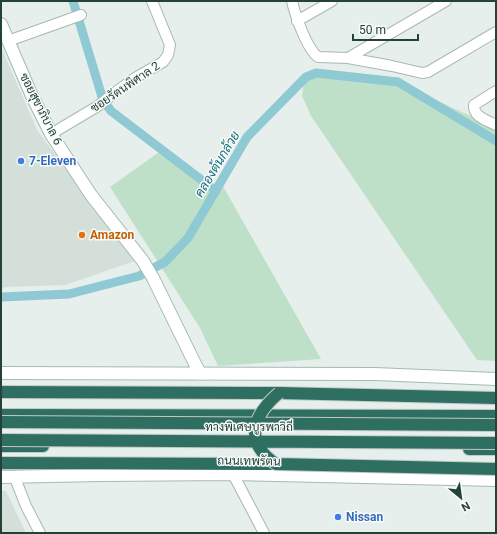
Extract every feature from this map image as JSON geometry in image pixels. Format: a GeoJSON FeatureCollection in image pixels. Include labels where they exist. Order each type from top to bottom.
{"type":"FeatureCollection","features":[{"type":"Feature","properties":{"kind":"highway"},"geometry":{"type":"LineString","coordinates":[[1,392],[279,393],[496,398]]}},
{"type":"Feature","properties":{"kind":"highway"},"geometry":{"type":"LineString","coordinates":[[276,464],[266,458],[260,451],[257,443],[256,426],[261,412],[268,402],[279,393]]}},
{"type":"Feature","properties":{"kind":"highway"},"geometry":{"type":"LineString","coordinates":[[1,415],[496,416]]}},
{"type":"Feature","properties":{"kind":"highway","name":"ทางพิเศษบูรพาวิถี"},"geometry":{"type":"LineString","coordinates":[[1,422],[496,425]]}},
{"type":"Feature","properties":{"kind":"highway","name":"ทางพิเศษบูรพาวิถี"},"geometry":{"type":"LineString","coordinates":[[1,440],[496,443]]}},
{"type":"Feature","properties":{"kind":"highway","name":"ถนนเทพรัตน"},"geometry":{"type":"LineString","coordinates":[[1,446],[143,445],[496,449]]}},
{"type":"Feature","properties":{"kind":"highway"},"geometry":{"type":"LineString","coordinates":[[1,463],[276,464],[496,469]]}},
{"type":"Feature","properties":{"kind":"main road","name":"ซอยสุขาภิบาล 6"},"geometry":{"type":"LineString","coordinates":[[1,24],[32,96],[51,134],[91,195],[143,261],[153,278],[200,374]]}},
{"type":"Feature","properties":{"kind":"main road"},"geometry":{"type":"LineString","coordinates":[[1,373],[375,374],[496,379]]}},
{"type":"Feature","properties":{"kind":"main road","name":"ถนนเทพรัตน"},"geometry":{"type":"LineString","coordinates":[[1,477],[233,474],[496,480]]}},
{"type":"Feature","properties":{"kind":"street","name":"ซอยรัตนพิศาล 2"},"geometry":{"type":"LineString","coordinates":[[51,134],[98,106],[135,78],[163,62],[168,55],[170,45],[152,1]]}},
{"type":"Feature","properties":{"kind":"street"},"geometry":{"type":"LineString","coordinates":[[292,1],[297,21],[312,51],[315,55],[322,58],[348,58],[422,73],[428,72],[496,32]]}},
{"type":"Feature","properties":{"kind":"street"},"geometry":{"type":"LineString","coordinates":[[297,21],[332,1]]}},
{"type":"Feature","properties":{"kind":"street"},"geometry":{"type":"LineString","coordinates":[[348,58],[446,1]]}},
{"type":"Feature","properties":{"kind":"street"},"geometry":{"type":"LineString","coordinates":[[8,41],[81,15]]}},
{"type":"Feature","properties":{"kind":"street"},"geometry":{"type":"LineString","coordinates":[[496,90],[474,105],[473,110],[476,115],[496,125]]}},
{"type":"Feature","properties":{"kind":"street"},"geometry":{"type":"LineString","coordinates":[[233,474],[264,533]]}},
{"type":"Feature","properties":{"kind":"street"},"geometry":{"type":"LineString","coordinates":[[15,478],[26,506],[40,533]]}},
{"type":"Feature","properties":{"kind":"shaded area"},"geometry":{"type":"Polygon","coordinates":[[[1,47],[37,130],[135,261],[65,285],[5,287],[1,290],[1,47]]]}},
{"type":"Feature","properties":{"kind":"shaded area"},"geometry":{"type":"Polygon","coordinates":[[[1,491],[6,491],[26,533],[1,533],[1,491]]]}},
{"type":"Feature","properties":{"kind":"green space"},"geometry":{"type":"Polygon","coordinates":[[[320,73],[397,82],[496,128],[496,361],[477,360],[311,116],[302,96],[304,82],[320,73]]]}},
{"type":"Feature","properties":{"kind":"green space"},"geometry":{"type":"Polygon","coordinates":[[[162,150],[211,185],[220,181],[321,359],[218,366],[200,328],[110,187],[162,150]]]}},
{"type":"Feature","properties":{"kind":"waterway"},"geometry":{"type":"LineString","coordinates":[[73,1],[103,100],[111,111],[216,191]]}},
{"type":"Feature","properties":{"kind":"waterway","name":"คลองต้นกล้วย"},"geometry":{"type":"LineString","coordinates":[[1,297],[69,294],[139,276],[165,262],[188,238],[247,137],[306,77],[316,73],[398,82],[496,141]]}},
{"type":"Feature","properties":{"kind":"place","name":"7-Eleven"},"geometry":{"type":"Point","coordinates":[21,161]}},
{"type":"Feature","properties":{"kind":"place","name":"Amazon"},"geometry":{"type":"Point","coordinates":[82,235]}},
{"type":"Feature","properties":{"kind":"place","name":"Nissan"},"geometry":{"type":"Point","coordinates":[338,517]}}]}
